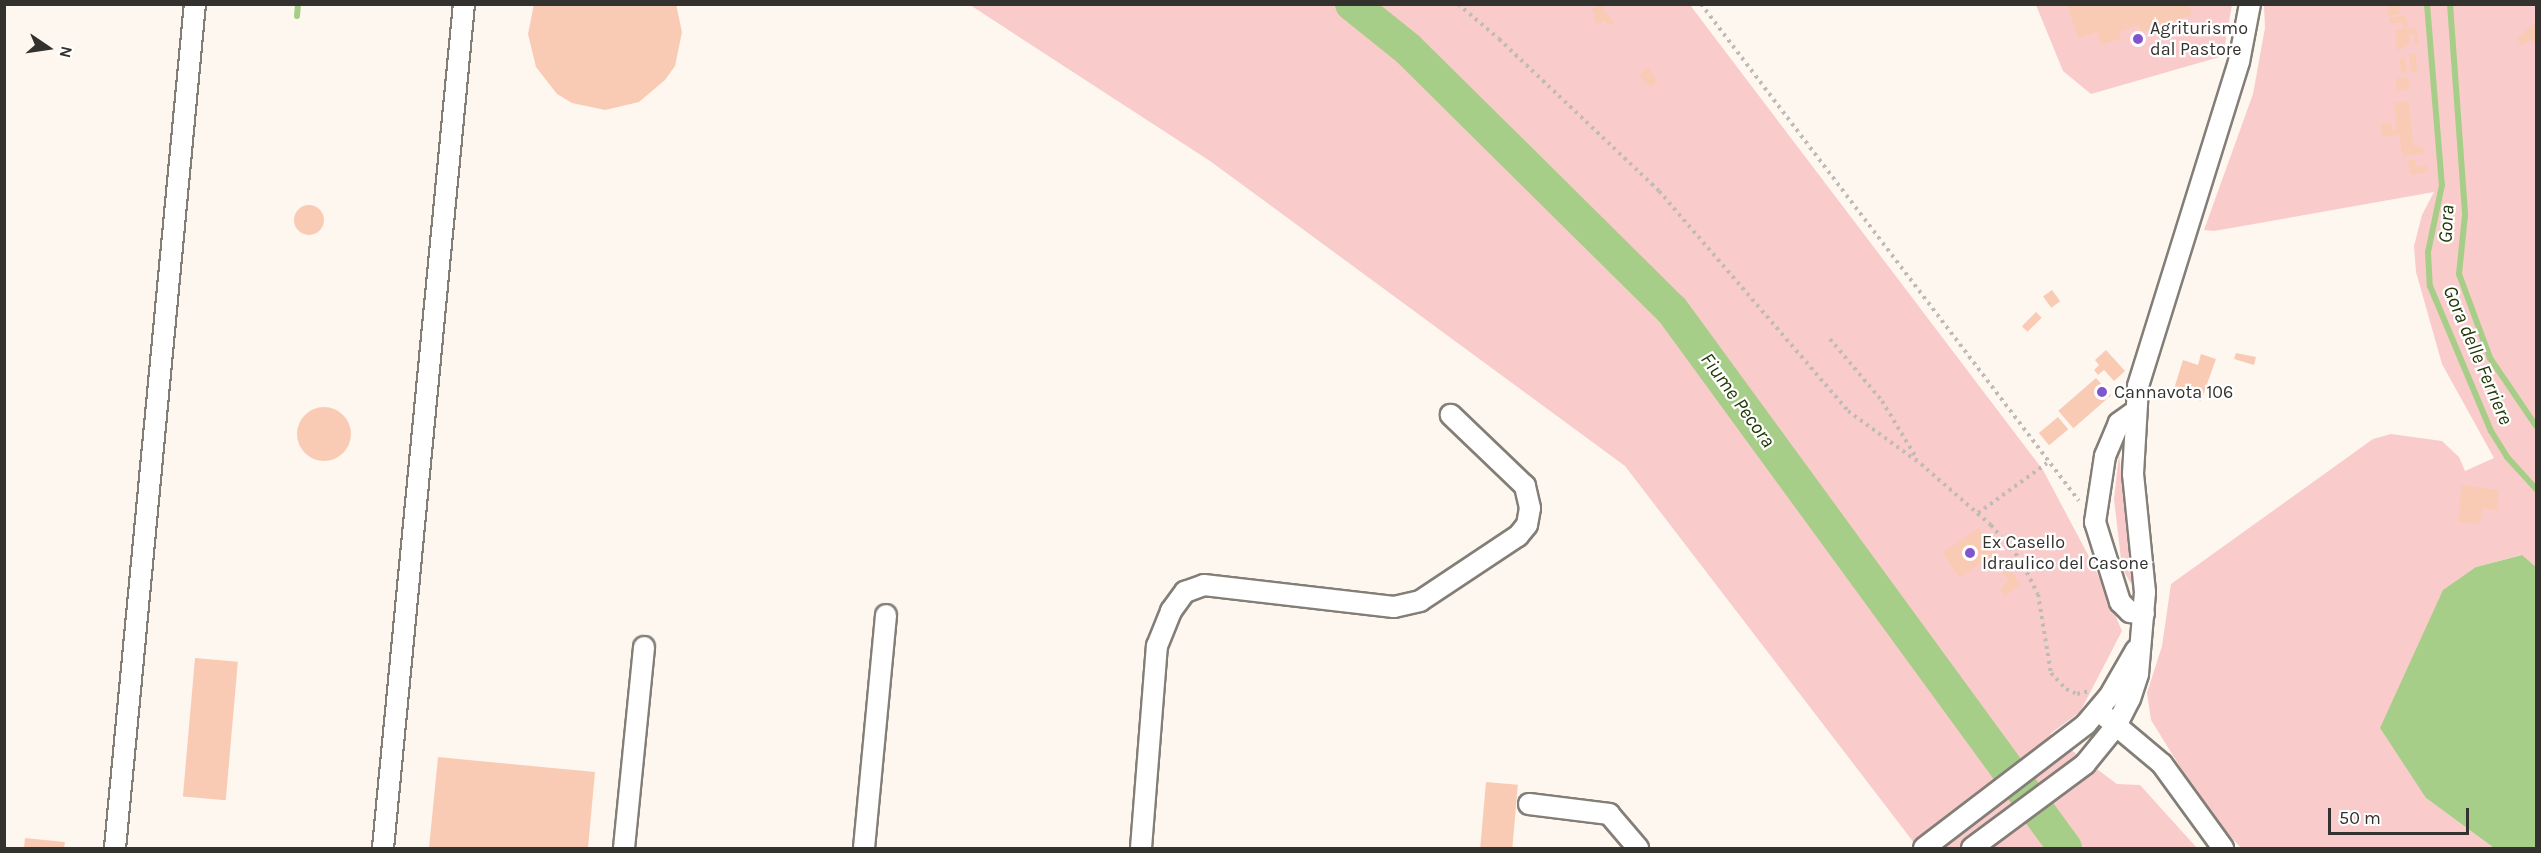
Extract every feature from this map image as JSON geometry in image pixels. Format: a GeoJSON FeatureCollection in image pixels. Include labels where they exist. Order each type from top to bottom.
{"type":"FeatureCollection","features":[{"type":"Feature","properties":{"kind":"street"},"geometry":{"type":"LineString","coordinates":[[115,849],[195,4]]}},
{"type":"Feature","properties":{"kind":"street"},"geometry":{"type":"LineString","coordinates":[[383,849],[464,4]]}},
{"type":"Feature","properties":{"kind":"street"},"geometry":{"type":"LineString","coordinates":[[1973,848],[2085,764],[2116,726],[2138,674],[2144,614],[2144,566],[2133,474],[2134,412],[2144,358],[2239,62],[2250,4]]}},
{"type":"Feature","properties":{"kind":"street"},"geometry":{"type":"LineString","coordinates":[[2134,412],[2125,416],[2113,435],[2096,510],[2096,522],[2120,603],[2130,612],[2144,614]]}},
{"type":"Feature","properties":{"kind":"street"},"geometry":{"type":"LineString","coordinates":[[1141,849],[1157,646],[1170,611],[1185,592],[1204,585],[1394,607],[1420,601],[1518,536],[1527,525],[1530,508],[1525,486],[1451,415]]}},
{"type":"Feature","properties":{"kind":"street"},"geometry":{"type":"LineString","coordinates":[[864,849],[886,615]]}},
{"type":"Feature","properties":{"kind":"street"},"geometry":{"type":"LineString","coordinates":[[1924,849],[2065,742],[2097,710],[2120,680],[2142,637]]}},
{"type":"Feature","properties":{"kind":"street"},"geometry":{"type":"LineString","coordinates":[[624,849],[644,647]]}},
{"type":"Feature","properties":{"kind":"street"},"geometry":{"type":"LineString","coordinates":[[2097,710],[2162,764],[2223,849]]}},
{"type":"Feature","properties":{"kind":"street"},"geometry":{"type":"LineString","coordinates":[[1529,804],[1609,814],[1638,849]]}},
{"type":"Feature","properties":{"kind":"path"},"geometry":{"type":"LineString","coordinates":[[1458,4],[1499,39],[1659,191],[1848,411],[1921,464],[1978,513],[2020,559],[2038,594],[2046,661],[2058,684],[2077,694],[2098,687]]}},
{"type":"Feature","properties":{"kind":"path"},"geometry":{"type":"LineString","coordinates":[[1701,4],[2047,463],[2074,496],[2096,510]]}},
{"type":"Feature","properties":{"kind":"path"},"geometry":{"type":"LineString","coordinates":[[1830,339],[1882,401],[1901,437],[1921,464]]}},
{"type":"Feature","properties":{"kind":"path"},"geometry":{"type":"LineString","coordinates":[[1978,513],[2025,476],[2047,463]]}},
{"type":"Feature","properties":{"kind":"shaded area"},"geometry":{"type":"Polygon","coordinates":[[[970,5],[1690,5],[2043,470],[2095,568],[2122,631],[2080,712],[2050,734],[2117,784],[2140,785],[2197,848],[1918,848],[1625,466],[1210,161],[970,5]]]}},
{"type":"Feature","properties":{"kind":"shaded area","name":"Agriturismo dal Pastore"},"geometry":{"type":"Polygon","coordinates":[[[2036,5],[2232,5],[2223,56],[2091,94],[2063,71],[2036,5]]]}},
{"type":"Feature","properties":{"kind":"shaded area"},"geometry":{"type":"Polygon","coordinates":[[[2264,5],[2536,5],[2536,567],[2521,555],[2476,567],[2426,798],[2494,848],[2241,848],[2208,812],[2151,720],[2147,693],[2162,646],[2171,584],[2373,439],[2391,434],[2442,441],[2459,457],[2465,471],[2494,458],[2442,364],[2416,272],[2414,246],[2422,215],[2434,192],[2214,231],[2204,230],[2253,94],[2265,28],[2264,5]]]}},
{"type":"Feature","properties":{"kind":"shaded area"},"geometry":{"type":"Polygon","coordinates":[[[2119,454],[2134,589],[2122,568],[2114,499],[2119,454]]]}},
{"type":"Feature","properties":{"kind":"shaded area"},"geometry":{"type":"Polygon","coordinates":[[[2522,555],[2536,567],[2536,848],[2494,848],[2426,798],[2380,728],[2443,590],[2476,567],[2522,555]]]}},
{"type":"Feature","properties":{"kind":"building"},"geometry":{"type":"Polygon","coordinates":[[[534,4],[676,4],[682,32],[675,66],[665,80],[639,102],[605,110],[572,103],[557,94],[536,67],[528,34],[534,4]]]}},
{"type":"Feature","properties":{"kind":"building"},"geometry":{"type":"Polygon","coordinates":[[[1600,4],[1614,22],[1609,26],[1604,20],[1598,25],[1593,18],[1596,16],[1591,10],[1600,4]]]}},
{"type":"Feature","properties":{"kind":"building"},"geometry":{"type":"Polygon","coordinates":[[[2067,4],[2188,4],[2192,15],[2141,32],[2139,25],[2119,32],[2121,39],[2101,45],[2097,32],[2078,38],[2067,4]]]}},
{"type":"Feature","properties":{"kind":"building"},"geometry":{"type":"Polygon","coordinates":[[[2387,4],[2399,4],[2400,14],[2388,16],[2387,4]]]}},
{"type":"Feature","properties":{"kind":"building"},"geometry":{"type":"Polygon","coordinates":[[[2406,15],[2408,27],[2403,28],[2402,22],[2390,24],[2389,18],[2406,15]]]}},
{"type":"Feature","properties":{"kind":"building"},"geometry":{"type":"Polygon","coordinates":[[[2536,23],[2536,45],[2531,39],[2522,46],[2516,38],[2536,23]]]}},
{"type":"Feature","properties":{"kind":"building"},"geometry":{"type":"Polygon","coordinates":[[[2416,27],[2419,45],[2415,45],[2414,34],[2409,35],[2410,44],[2397,51],[2395,30],[2416,27]]]}},
{"type":"Feature","properties":{"kind":"building"},"geometry":{"type":"Polygon","coordinates":[[[2409,54],[2416,54],[2417,73],[2411,73],[2409,54]]]}},
{"type":"Feature","properties":{"kind":"building"},"geometry":{"type":"Polygon","coordinates":[[[2405,58],[2407,73],[2401,74],[2399,59],[2405,58]]]}},
{"type":"Feature","properties":{"kind":"building"},"geometry":{"type":"Polygon","coordinates":[[[1648,67],[1658,81],[1651,87],[1639,75],[1648,67]]]}},
{"type":"Feature","properties":{"kind":"building"},"geometry":{"type":"Polygon","coordinates":[[[2408,77],[2410,89],[2397,91],[2395,79],[2408,77]]]}},
{"type":"Feature","properties":{"kind":"building"},"geometry":{"type":"Polygon","coordinates":[[[2409,101],[2413,145],[2423,148],[2424,153],[2403,157],[2399,135],[2383,137],[2381,124],[2391,123],[2392,130],[2397,130],[2394,103],[2409,101]]]}},
{"type":"Feature","properties":{"kind":"building"},"geometry":{"type":"Polygon","coordinates":[[[2415,159],[2416,167],[2426,165],[2428,172],[2411,175],[2408,161],[2415,159]]]}},
{"type":"Feature","properties":{"kind":"building"},"geometry":{"type":"Polygon","coordinates":[[[309,205],[320,209],[324,220],[320,231],[309,235],[298,231],[294,220],[298,209],[309,205]]]}},
{"type":"Feature","properties":{"kind":"building"},"geometry":{"type":"Polygon","coordinates":[[[2052,290],[2060,301],[2051,308],[2043,296],[2052,290]]]}},
{"type":"Feature","properties":{"kind":"building"},"geometry":{"type":"Polygon","coordinates":[[[2036,312],[2042,318],[2028,332],[2022,326],[2036,312]]]}},
{"type":"Feature","properties":{"kind":"building"},"geometry":{"type":"Polygon","coordinates":[[[2106,350],[2125,371],[2114,381],[2104,370],[2098,375],[2094,370],[2099,365],[2095,360],[2106,350]]]}},
{"type":"Feature","properties":{"kind":"building"},"geometry":{"type":"Polygon","coordinates":[[[2236,353],[2256,357],[2254,365],[2234,359],[2236,353]]]}},
{"type":"Feature","properties":{"kind":"building"},"geometry":{"type":"Polygon","coordinates":[[[2201,354],[2216,359],[2201,401],[2173,392],[2183,360],[2198,365],[2201,354]]]}},
{"type":"Feature","properties":{"kind":"building"},"geometry":{"type":"Polygon","coordinates":[[[2096,378],[2111,395],[2073,428],[2058,411],[2096,378]]]}},
{"type":"Feature","properties":{"kind":"building"},"geometry":{"type":"Polygon","coordinates":[[[324,407],[334,409],[343,415],[349,424],[351,434],[349,444],[343,453],[334,459],[324,461],[314,459],[305,453],[299,444],[297,434],[299,424],[305,415],[314,409],[324,407]]]}},
{"type":"Feature","properties":{"kind":"building"},"geometry":{"type":"Polygon","coordinates":[[[2058,417],[2068,429],[2049,445],[2039,433],[2058,417]]]}},
{"type":"Feature","properties":{"kind":"building"},"geometry":{"type":"Polygon","coordinates":[[[2462,485],[2499,490],[2497,510],[2482,508],[2480,524],[2458,522],[2462,485]]]}},
{"type":"Feature","properties":{"kind":"building","name":"Ex Casello Idraulico del Casone"},"geometry":{"type":"Polygon","coordinates":[[[1979,528],[1996,553],[1959,577],[1943,553],[1979,528]]]}},
{"type":"Feature","properties":{"kind":"building"},"geometry":{"type":"Polygon","coordinates":[[[2009,569],[2021,584],[2005,596],[2000,590],[2008,580],[2002,573],[2009,569]]]}},
{"type":"Feature","properties":{"kind":"building"},"geometry":{"type":"Polygon","coordinates":[[[195,658],[238,662],[226,800],[183,796],[195,658]]]}},
{"type":"Feature","properties":{"kind":"building"},"geometry":{"type":"Polygon","coordinates":[[[438,757],[595,772],[588,848],[429,848],[438,757]]]}},
{"type":"Feature","properties":{"kind":"building"},"geometry":{"type":"Polygon","coordinates":[[[1486,782],[1518,785],[1512,848],[1480,848],[1486,782]]]}},
{"type":"Feature","properties":{"kind":"building"},"geometry":{"type":"Polygon","coordinates":[[[25,838],[65,842],[64,848],[24,848],[25,838]]]}},
{"type":"Feature","properties":{"kind":"waterway"},"geometry":{"type":"LineString","coordinates":[[297,16],[298,4]]}},
{"type":"Feature","properties":{"kind":"waterway","name":"Fiume Pecora"},"geometry":{"type":"LineString","coordinates":[[1352,4],[1408,49],[1672,310],[2065,848]]}},
{"type":"Feature","properties":{"kind":"waterway","name":"Gora delle Ferriere"},"geometry":{"type":"LineString","coordinates":[[2427,4],[2442,185],[2428,252],[2430,286],[2491,431],[2507,457],[2536,489]]}},
{"type":"Feature","properties":{"kind":"waterway","name":"Gora"},"geometry":{"type":"LineString","coordinates":[[2450,4],[2465,215],[2459,274],[2490,358],[2536,426]]}},
{"type":"Feature","properties":{"kind":"place","name":"Agriturismo dal Pastore"},"geometry":{"type":"Point","coordinates":[2138,39]}},
{"type":"Feature","properties":{"kind":"place","name":"Cannavota 106"},"geometry":{"type":"Point","coordinates":[2102,392]}},
{"type":"Feature","properties":{"kind":"place","name":"Ex Casello Idraulico del Casone"},"geometry":{"type":"Point","coordinates":[1970,553]}}]}
